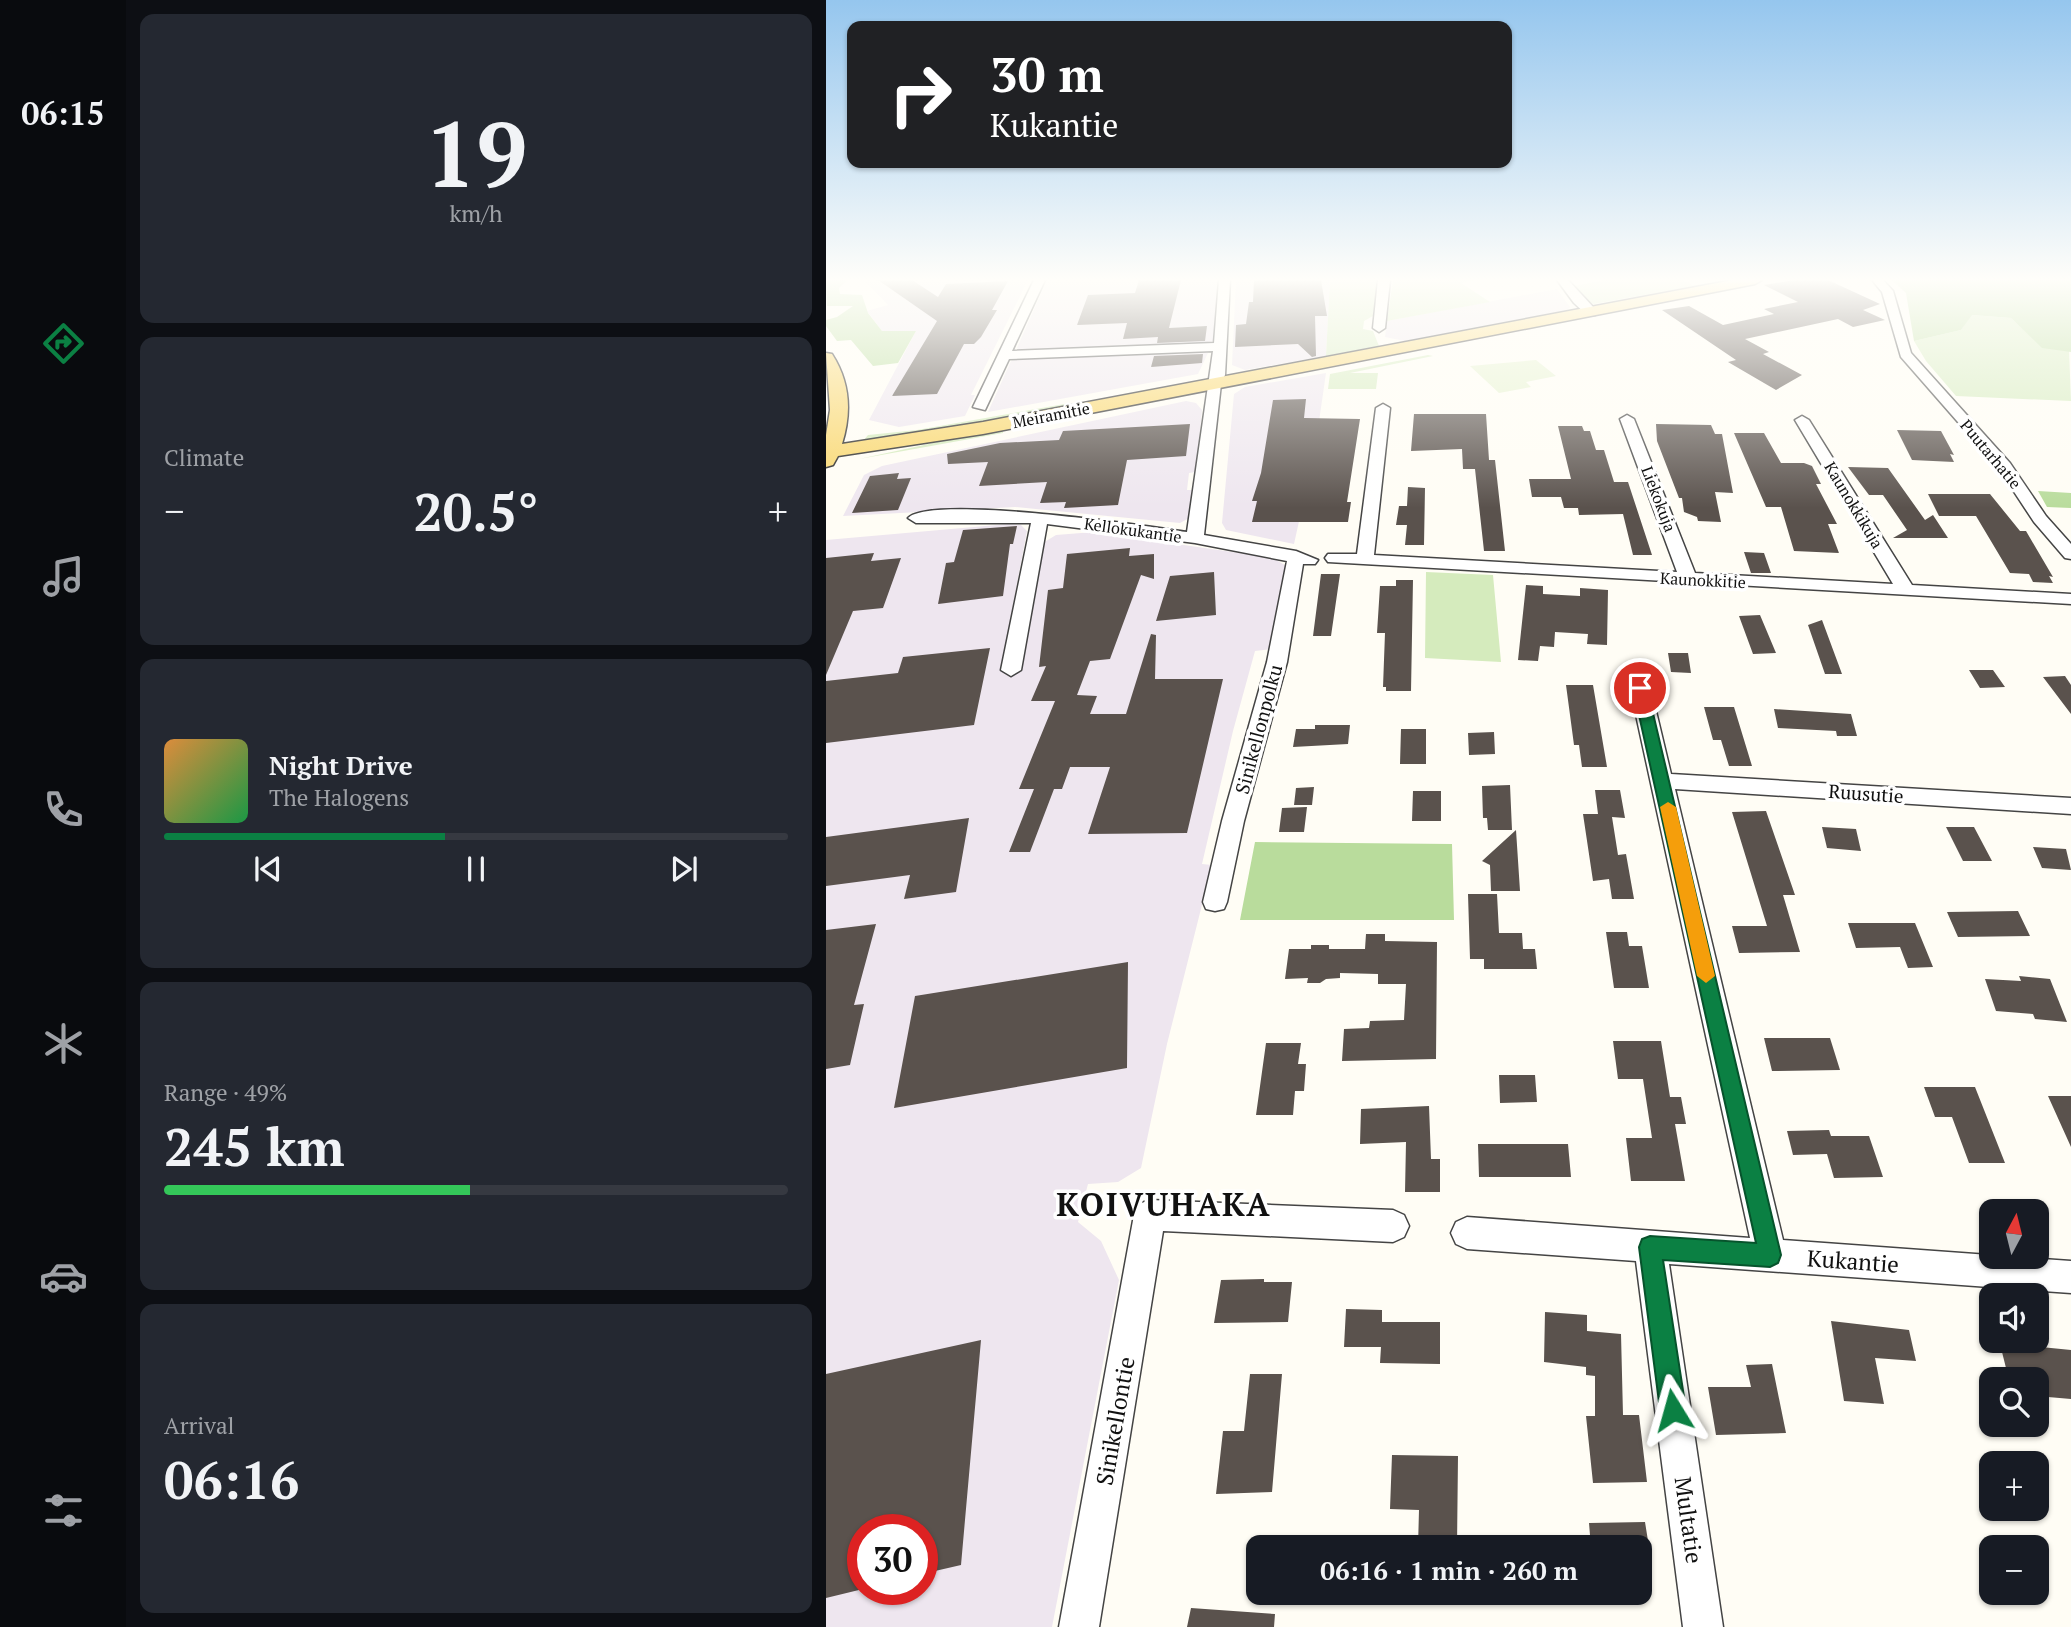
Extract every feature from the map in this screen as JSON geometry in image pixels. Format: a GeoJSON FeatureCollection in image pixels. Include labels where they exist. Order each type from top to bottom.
{"type":"FeatureCollection","features":[{"type":"Feature","properties":{"kind":"main road","name":"Meiramitie"},"geometry":{"type":"LineString","coordinates":[[827,457],[1361,356]]}},
{"type":"Feature","properties":{"kind":"main road"},"geometry":{"type":"LineString","coordinates":[[826,358],[835,374],[840,402],[836,437],[827,457]]}},
{"type":"Feature","properties":{"kind":"street"},"geometry":{"type":"LineString","coordinates":[[981,407],[1007,356]]}},
{"type":"Feature","properties":{"kind":"street"},"geometry":{"type":"LineString","coordinates":[[1214,384],[1218,375],[1219,356]]}},
{"type":"Feature","properties":{"kind":"street","name":"Puutarhatie"},"geometry":{"type":"LineString","coordinates":[[1907,356],[2005,466],[2040,519],[2071,555]]}},
{"type":"Feature","properties":{"kind":"street","name":"Kellokukantie"},"geometry":{"type":"LineString","coordinates":[[916,518],[972,514],[1040,518],[1195,538],[1214,384]]}},
{"type":"Feature","properties":{"kind":"street"},"geometry":{"type":"LineString","coordinates":[[1365,560],[1383,408]]}},
{"type":"Feature","properties":{"kind":"street","name":"Liekokuja"},"geometry":{"type":"LineString","coordinates":[[1628,419],[1689,579]]}},
{"type":"Feature","properties":{"kind":"street","name":"Kaunokkikuja"},"geometry":{"type":"LineString","coordinates":[[1802,420],[1906,590]]}},
{"type":"Feature","properties":{"kind":"street"},"geometry":{"type":"LineString","coordinates":[[1011,670],[1040,518]]}},
{"type":"Feature","properties":{"kind":"street","name":"Sinikellonpolku"},"geometry":{"type":"LineString","coordinates":[[1195,538],[1303,558],[1233,821],[1215,902]]}},
{"type":"Feature","properties":{"kind":"street","name":"Kaunokkitie"},"geometry":{"type":"LineString","coordinates":[[1334,558],[2071,599]]}},
{"type":"Feature","properties":{"kind":"street"},"geometry":{"type":"LineString","coordinates":[[1636,669],[1770,1255]]}},
{"type":"Feature","properties":{"kind":"street","name":"Ruusutie"},"geometry":{"type":"LineString","coordinates":[[1662,781],[2071,806]]}},
{"type":"Feature","properties":{"kind":"street","name":"Sinikellontie"},"geometry":{"type":"LineString","coordinates":[[1079,1627],[1150,1214],[1393,1226]]}},
{"type":"Feature","properties":{"kind":"street","name":"Kukantie"},"geometry":{"type":"LineString","coordinates":[[1467,1233],[2071,1277]]}},
{"type":"Feature","properties":{"kind":"street","name":"Multatie"},"geometry":{"type":"LineString","coordinates":[[1650,1247],[1703,1627]]}},
{"type":"Feature","properties":{"kind":"shaded area"},"geometry":{"type":"Polygon","coordinates":[[[903,356],[990,356],[971,395],[975,395],[965,416],[899,427],[869,420],[903,356]]]}},
{"type":"Feature","properties":{"kind":"shaded area"},"geometry":{"type":"Polygon","coordinates":[[[1207,356],[1198,374],[988,412],[1011,361],[1018,358],[1207,356]]]}},
{"type":"Feature","properties":{"kind":"shaded area"},"geometry":{"type":"Polygon","coordinates":[[[1232,356],[1326,356],[1245,370],[1232,365],[1232,356]]]}},
{"type":"Feature","properties":{"kind":"shaded area"},"geometry":{"type":"Polygon","coordinates":[[[1326,373],[1315,449],[1294,544],[1226,530],[1222,523],[1234,394],[1245,387],[1326,373]]]}},
{"type":"Feature","properties":{"kind":"shaded area"},"geometry":{"type":"Polygon","coordinates":[[[1186,401],[1196,403],[1202,410],[1196,472],[1189,473],[1187,490],[1196,490],[1191,517],[1180,523],[1015,507],[843,516],[864,475],[882,466],[1186,401]]]}},
{"type":"Feature","properties":{"kind":"shaded area"},"geometry":{"type":"Polygon","coordinates":[[[1021,525],[1027,531],[1002,664],[1023,662],[1043,543],[1056,535],[1094,532],[1273,558],[1288,567],[1272,649],[1255,651],[1233,731],[1202,864],[1212,865],[1167,1044],[1141,1168],[1118,1182],[1088,1184],[1078,1222],[1101,1241],[1119,1280],[1052,1627],[826,1627],[826,540],[1021,525]]]}},
{"type":"Feature","properties":{"kind":"green space"},"geometry":{"type":"Polygon","coordinates":[[[864,356],[902,356],[898,363],[873,366],[864,356]]]}},
{"type":"Feature","properties":{"kind":"green space"},"geometry":{"type":"Polygon","coordinates":[[[1433,356],[1350,373],[1378,373],[1376,389],[1328,389],[1330,374],[1433,356]]]}},
{"type":"Feature","properties":{"kind":"green space"},"geometry":{"type":"Polygon","coordinates":[[[1923,356],[2069,356],[2071,401],[1956,396],[1923,356]]]}},
{"type":"Feature","properties":{"kind":"green space"},"geometry":{"type":"Polygon","coordinates":[[[1536,360],[1556,376],[1526,382],[1531,387],[1499,393],[1470,366],[1536,360]]]}},
{"type":"Feature","properties":{"kind":"green space"},"geometry":{"type":"Polygon","coordinates":[[[1070,403],[1046,412],[863,441],[868,435],[917,430],[1070,403]]]}},
{"type":"Feature","properties":{"kind":"green space"},"geometry":{"type":"Polygon","coordinates":[[[1003,428],[1003,433],[859,459],[1003,428]]]}},
{"type":"Feature","properties":{"kind":"green space"},"geometry":{"type":"Polygon","coordinates":[[[2038,491],[2071,493],[2071,508],[2047,507],[2038,491]]]}},
{"type":"Feature","properties":{"kind":"green space"},"geometry":{"type":"Polygon","coordinates":[[[1426,572],[1493,575],[1501,662],[1425,658],[1426,572]]]}},
{"type":"Feature","properties":{"kind":"green space"},"geometry":{"type":"Polygon","coordinates":[[[1255,842],[1452,844],[1454,920],[1240,920],[1255,842]]]}},
{"type":"Feature","properties":{"kind":"building"},"geometry":{"type":"Polygon","coordinates":[[[916,356],[958,356],[937,394],[892,396],[916,356]]]}},
{"type":"Feature","properties":{"kind":"building"},"geometry":{"type":"Polygon","coordinates":[[[1154,356],[1203,356],[1202,363],[1151,367],[1154,356]]]}},
{"type":"Feature","properties":{"kind":"building"},"geometry":{"type":"Polygon","coordinates":[[[1730,356],[1767,356],[1802,375],[1776,390],[1728,362],[1736,360],[1730,356]]]}},
{"type":"Feature","properties":{"kind":"building"},"geometry":{"type":"Polygon","coordinates":[[[1306,399],[1304,418],[1360,419],[1347,502],[1351,502],[1348,522],[1252,522],[1257,501],[1252,501],[1261,473],[1273,400],[1306,399]]]}},
{"type":"Feature","properties":{"kind":"building"},"geometry":{"type":"Polygon","coordinates":[[[1414,414],[1486,414],[1489,460],[1495,460],[1505,551],[1484,551],[1475,469],[1463,469],[1462,449],[1411,451],[1414,414]]]}},
{"type":"Feature","properties":{"kind":"building"},"geometry":{"type":"Polygon","coordinates":[[[1190,424],[1186,456],[1127,460],[1118,505],[1064,508],[1066,502],[1040,503],[1047,482],[979,486],[988,462],[948,464],[947,454],[1000,443],[1059,440],[1063,431],[1190,424]]]}},
{"type":"Feature","properties":{"kind":"building"},"geometry":{"type":"Polygon","coordinates":[[[1656,424],[1711,425],[1715,434],[1722,434],[1733,493],[1715,492],[1721,522],[1698,521],[1697,517],[1684,512],[1682,498],[1679,498],[1657,441],[1656,424]]]}},
{"type":"Feature","properties":{"kind":"building"},"geometry":{"type":"Polygon","coordinates":[[[1558,426],[1582,426],[1584,431],[1590,431],[1596,450],[1604,450],[1614,482],[1628,482],[1652,555],[1633,555],[1623,514],[1579,515],[1578,508],[1564,508],[1561,497],[1532,497],[1529,479],[1571,479],[1558,426]]]}},
{"type":"Feature","properties":{"kind":"building"},"geometry":{"type":"Polygon","coordinates":[[[1897,430],[1941,431],[1954,455],[1950,454],[1954,462],[1912,460],[1897,430]]]}},
{"type":"Feature","properties":{"kind":"building"},"geometry":{"type":"Polygon","coordinates":[[[1734,433],[1764,433],[1781,463],[1804,463],[1812,466],[1821,484],[1816,484],[1837,524],[1828,524],[1839,553],[1794,551],[1781,507],[1766,507],[1734,433]]]}},
{"type":"Feature","properties":{"kind":"building"},"geometry":{"type":"Polygon","coordinates":[[[1848,467],[1888,468],[1925,520],[1933,515],[1948,538],[1893,538],[1907,530],[1883,495],[1869,495],[1848,467]]]}},
{"type":"Feature","properties":{"kind":"building"},"geometry":{"type":"Polygon","coordinates":[[[899,473],[897,479],[911,478],[898,510],[852,513],[870,476],[899,473]]]}},
{"type":"Feature","properties":{"kind":"building"},"geometry":{"type":"Polygon","coordinates":[[[1408,487],[1425,488],[1424,545],[1405,545],[1407,525],[1396,525],[1399,506],[1407,506],[1408,487]]]}},
{"type":"Feature","properties":{"kind":"building"},"geometry":{"type":"Polygon","coordinates":[[[1928,494],[1990,494],[2020,531],[2026,531],[2053,577],[2049,576],[2053,583],[2033,582],[2029,574],[2010,573],[1976,516],[1939,516],[1928,494]]]}},
{"type":"Feature","properties":{"kind":"building"},"geometry":{"type":"Polygon","coordinates":[[[1017,526],[1013,544],[1010,544],[1003,596],[938,604],[946,563],[954,562],[963,530],[1017,526]]]}},
{"type":"Feature","properties":{"kind":"building"},"geometry":{"type":"Polygon","coordinates":[[[1130,548],[1129,556],[1154,554],[1154,579],[1141,575],[1110,659],[1090,661],[1077,695],[1097,696],[1090,714],[1126,714],[1151,634],[1156,635],[1155,679],[1223,679],[1187,833],[1088,834],[1110,767],[1070,767],[1062,789],[1054,789],[1030,852],[1009,852],[1034,789],[1019,789],[1055,701],[1031,701],[1046,666],[1039,667],[1048,590],[1063,588],[1067,554],[1130,548]]]}},
{"type":"Feature","properties":{"kind":"building"},"geometry":{"type":"Polygon","coordinates":[[[1744,552],[1764,553],[1771,573],[1751,573],[1744,552]]]}},
{"type":"Feature","properties":{"kind":"building"},"geometry":{"type":"Polygon","coordinates":[[[874,553],[871,561],[901,558],[883,608],[853,611],[826,675],[826,558],[874,553]]]}},
{"type":"Feature","properties":{"kind":"building"},"geometry":{"type":"Polygon","coordinates":[[[1214,572],[1216,615],[1156,621],[1170,576],[1214,572]]]}},
{"type":"Feature","properties":{"kind":"building"},"geometry":{"type":"Polygon","coordinates":[[[1321,574],[1340,574],[1331,636],[1313,636],[1321,574]]]}},
{"type":"Feature","properties":{"kind":"building"},"geometry":{"type":"Polygon","coordinates":[[[1396,580],[1413,580],[1411,691],[1386,691],[1386,687],[1383,687],[1385,633],[1377,633],[1380,586],[1396,586],[1396,580]]]}},
{"type":"Feature","properties":{"kind":"building"},"geometry":{"type":"Polygon","coordinates":[[[1526,585],[1543,586],[1543,594],[1580,596],[1580,588],[1608,590],[1607,645],[1587,644],[1588,634],[1555,632],[1554,647],[1540,646],[1538,661],[1518,660],[1526,585]]]}},
{"type":"Feature","properties":{"kind":"building"},"geometry":{"type":"Polygon","coordinates":[[[1760,615],[1776,653],[1753,654],[1739,616],[1760,615]]]}},
{"type":"Feature","properties":{"kind":"building"},"geometry":{"type":"Polygon","coordinates":[[[1822,620],[1842,674],[1825,674],[1808,625],[1822,620]]]}},
{"type":"Feature","properties":{"kind":"building"},"geometry":{"type":"Polygon","coordinates":[[[990,648],[974,725],[826,743],[826,681],[898,673],[903,657],[990,648]]]}},
{"type":"Feature","properties":{"kind":"building"},"geometry":{"type":"Polygon","coordinates":[[[1668,653],[1688,653],[1691,673],[1671,672],[1668,653]]]}},
{"type":"Feature","properties":{"kind":"building"},"geometry":{"type":"Polygon","coordinates":[[[1969,670],[1993,670],[2005,687],[1980,688],[1969,670]]]}},
{"type":"Feature","properties":{"kind":"building"},"geometry":{"type":"Polygon","coordinates":[[[2065,676],[2071,685],[2071,714],[2043,677],[2065,676]]]}},
{"type":"Feature","properties":{"kind":"building"},"geometry":{"type":"Polygon","coordinates":[[[1566,685],[1593,685],[1607,767],[1582,767],[1579,745],[1574,745],[1566,685]]]}},
{"type":"Feature","properties":{"kind":"building"},"geometry":{"type":"Polygon","coordinates":[[[1704,707],[1734,707],[1752,766],[1729,766],[1721,740],[1713,740],[1704,707]]]}},
{"type":"Feature","properties":{"kind":"building"},"geometry":{"type":"Polygon","coordinates":[[[1774,709],[1851,714],[1857,736],[1837,736],[1836,731],[1778,728],[1774,709]]]}},
{"type":"Feature","properties":{"kind":"building"},"geometry":{"type":"Polygon","coordinates":[[[1315,725],[1350,725],[1348,744],[1293,747],[1296,729],[1315,729],[1315,725]]]}},
{"type":"Feature","properties":{"kind":"building"},"geometry":{"type":"Polygon","coordinates":[[[1401,729],[1426,729],[1426,764],[1400,764],[1401,729]]]}},
{"type":"Feature","properties":{"kind":"building"},"geometry":{"type":"Polygon","coordinates":[[[1494,732],[1495,754],[1469,755],[1468,733],[1494,732]]]}},
{"type":"Feature","properties":{"kind":"building"},"geometry":{"type":"Polygon","coordinates":[[[1510,785],[1512,830],[1488,830],[1487,818],[1483,818],[1482,786],[1510,785]]]}},
{"type":"Feature","properties":{"kind":"building"},"geometry":{"type":"Polygon","coordinates":[[[1314,787],[1312,805],[1294,805],[1296,788],[1314,787]]]}},
{"type":"Feature","properties":{"kind":"building"},"geometry":{"type":"Polygon","coordinates":[[[1595,790],[1620,790],[1625,818],[1612,817],[1618,855],[1626,854],[1634,899],[1612,899],[1609,879],[1593,881],[1583,814],[1598,814],[1595,790]]]}},
{"type":"Feature","properties":{"kind":"building"},"geometry":{"type":"Polygon","coordinates":[[[1413,791],[1441,791],[1441,821],[1412,821],[1413,791]]]}},
{"type":"Feature","properties":{"kind":"building"},"geometry":{"type":"Polygon","coordinates":[[[1307,807],[1304,832],[1279,832],[1282,808],[1307,807]]]}},
{"type":"Feature","properties":{"kind":"building"},"geometry":{"type":"Polygon","coordinates":[[[1766,811],[1795,895],[1783,895],[1800,952],[1739,953],[1732,926],[1767,926],[1732,812],[1766,811]]]}},
{"type":"Feature","properties":{"kind":"building"},"geometry":{"type":"Polygon","coordinates":[[[969,818],[956,892],[904,899],[910,875],[826,886],[826,837],[969,818]]]}},
{"type":"Feature","properties":{"kind":"building"},"geometry":{"type":"Polygon","coordinates":[[[1822,827],[1856,829],[1861,851],[1827,848],[1822,827]]]}},
{"type":"Feature","properties":{"kind":"building"},"geometry":{"type":"Polygon","coordinates":[[[1946,827],[1974,827],[1992,861],[1963,861],[1946,827]]]}},
{"type":"Feature","properties":{"kind":"building"},"geometry":{"type":"Polygon","coordinates":[[[1516,830],[1520,891],[1491,891],[1490,865],[1482,861],[1516,830]]]}},
{"type":"Feature","properties":{"kind":"building"},"geometry":{"type":"Polygon","coordinates":[[[2033,847],[2066,849],[2071,870],[2042,868],[2033,847]]]}},
{"type":"Feature","properties":{"kind":"building"},"geometry":{"type":"Polygon","coordinates":[[[1468,894],[1497,894],[1499,933],[1522,933],[1523,949],[1535,949],[1537,969],[1484,969],[1484,959],[1470,959],[1468,894]]]}},
{"type":"Feature","properties":{"kind":"building"},"geometry":{"type":"Polygon","coordinates":[[[2018,911],[2030,936],[1958,937],[1947,912],[2018,911]]]}},
{"type":"Feature","properties":{"kind":"building"},"geometry":{"type":"Polygon","coordinates":[[[1848,923],[1915,923],[1933,967],[1908,968],[1900,947],[1856,948],[1848,923]]]}},
{"type":"Feature","properties":{"kind":"building"},"geometry":{"type":"Polygon","coordinates":[[[876,924],[854,1005],[864,1004],[850,1065],[826,1069],[826,930],[876,924]]]}},
{"type":"Feature","properties":{"kind":"building"},"geometry":{"type":"Polygon","coordinates":[[[1606,932],[1627,932],[1629,946],[1642,946],[1649,988],[1614,988],[1606,932]]]}},
{"type":"Feature","properties":{"kind":"building"},"geometry":{"type":"Polygon","coordinates":[[[1366,934],[1385,934],[1385,941],[1437,942],[1436,1059],[1342,1061],[1344,1029],[1369,1028],[1370,1021],[1404,1020],[1406,984],[1378,984],[1378,974],[1340,973],[1340,978],[1326,979],[1320,983],[1307,983],[1308,978],[1285,979],[1289,949],[1311,949],[1311,945],[1329,945],[1329,949],[1365,949],[1366,934]]]}},
{"type":"Feature","properties":{"kind":"building"},"geometry":{"type":"Polygon","coordinates":[[[1128,962],[1127,1068],[894,1108],[915,996],[1128,962]]]}},
{"type":"Feature","properties":{"kind":"building"},"geometry":{"type":"Polygon","coordinates":[[[2019,976],[2050,979],[2067,1022],[2035,1019],[2033,1014],[1996,1011],[1985,979],[2021,981],[2019,976]]]}},
{"type":"Feature","properties":{"kind":"building"},"geometry":{"type":"Polygon","coordinates":[[[1764,1038],[1830,1038],[1840,1070],[1772,1071],[1764,1038]]]}},
{"type":"Feature","properties":{"kind":"building"},"geometry":{"type":"Polygon","coordinates":[[[1613,1041],[1661,1041],[1670,1097],[1681,1097],[1686,1124],[1675,1124],[1685,1181],[1631,1181],[1626,1138],[1652,1138],[1643,1079],[1618,1079],[1613,1041]]]}},
{"type":"Feature","properties":{"kind":"building"},"geometry":{"type":"Polygon","coordinates":[[[1266,1043],[1301,1043],[1298,1064],[1306,1064],[1304,1091],[1295,1091],[1293,1115],[1256,1115],[1266,1043]]]}},
{"type":"Feature","properties":{"kind":"building"},"geometry":{"type":"Polygon","coordinates":[[[1499,1075],[1535,1075],[1537,1102],[1500,1103],[1499,1075]]]}},
{"type":"Feature","properties":{"kind":"building"},"geometry":{"type":"Polygon","coordinates":[[[1924,1087],[1975,1087],[2005,1163],[1969,1163],[1952,1117],[1935,1117],[1924,1087]]]}},
{"type":"Feature","properties":{"kind":"building"},"geometry":{"type":"Polygon","coordinates":[[[2048,1096],[2071,1096],[2071,1147],[2048,1096]]]}},
{"type":"Feature","properties":{"kind":"building"},"geometry":{"type":"Polygon","coordinates":[[[1429,1106],[1431,1159],[1440,1159],[1440,1192],[1405,1192],[1406,1142],[1360,1144],[1361,1109],[1429,1106]]]}},
{"type":"Feature","properties":{"kind":"building"},"geometry":{"type":"Polygon","coordinates":[[[1829,1130],[1831,1136],[1869,1136],[1883,1177],[1834,1178],[1827,1154],[1793,1155],[1787,1131],[1829,1130]]]}},
{"type":"Feature","properties":{"kind":"building"},"geometry":{"type":"Polygon","coordinates":[[[1478,1144],[1568,1144],[1571,1177],[1479,1177],[1478,1144]]]}},
{"type":"Feature","properties":{"kind":"building"},"geometry":{"type":"Polygon","coordinates":[[[1264,1279],[1264,1282],[1292,1282],[1288,1322],[1214,1323],[1221,1280],[1264,1279]]]}},
{"type":"Feature","properties":{"kind":"building"},"geometry":{"type":"Polygon","coordinates":[[[1346,1309],[1382,1310],[1382,1322],[1440,1322],[1440,1364],[1380,1363],[1381,1347],[1344,1347],[1346,1309]]]}},
{"type":"Feature","properties":{"kind":"building"},"geometry":{"type":"Polygon","coordinates":[[[1545,1312],[1587,1315],[1587,1331],[1621,1334],[1623,1415],[1639,1415],[1647,1482],[1593,1483],[1586,1416],[1595,1416],[1595,1376],[1586,1375],[1586,1367],[1544,1362],[1545,1312]]]}},
{"type":"Feature","properties":{"kind":"building"},"geometry":{"type":"Polygon","coordinates":[[[1831,1321],[1909,1330],[1916,1361],[1875,1358],[1884,1404],[1844,1401],[1831,1321]]]}},
{"type":"Feature","properties":{"kind":"building"},"geometry":{"type":"Polygon","coordinates":[[[981,1340],[961,1565],[938,1570],[938,1514],[847,1514],[847,1593],[826,1598],[826,1374],[981,1340]]]}},
{"type":"Feature","properties":{"kind":"building"},"geometry":{"type":"Polygon","coordinates":[[[2049,1348],[2071,1350],[2071,1399],[2049,1397],[2049,1367],[2006,1367],[2002,1353],[2049,1353],[2049,1348]]]}},
{"type":"Feature","properties":{"kind":"building"},"geometry":{"type":"Polygon","coordinates":[[[1772,1364],[1786,1433],[1716,1435],[1708,1387],[1751,1387],[1746,1365],[1772,1364]]]}},
{"type":"Feature","properties":{"kind":"building"},"geometry":{"type":"Polygon","coordinates":[[[1250,1374],[1282,1374],[1272,1492],[1216,1494],[1223,1431],[1244,1431],[1250,1374]]]}},
{"type":"Feature","properties":{"kind":"building"},"geometry":{"type":"Polygon","coordinates":[[[1392,1455],[1458,1456],[1457,1535],[1418,1535],[1419,1510],[1390,1509],[1392,1455]]]}},
{"type":"Feature","properties":{"kind":"building"},"geometry":{"type":"Polygon","coordinates":[[[1645,1522],[1647,1535],[1590,1535],[1589,1523],[1645,1522]]]}},
{"type":"Feature","properties":{"kind":"building"},"geometry":{"type":"Polygon","coordinates":[[[1191,1608],[1275,1614],[1274,1627],[1187,1627],[1191,1608]]]}},
{"type":"Feature","properties":{"kind":"slow traffic"},"geometry":{"type":"LineString","coordinates":[[1668,807],[1706,976]]}},
{"type":"Feature","properties":{"kind":"district","name":"KOIVUHAKA"},"geometry":{"type":"Point","coordinates":[1164,1204]}},
{"type":"Feature","properties":{"kind":"route"},"geometry":{"type":"LineString","coordinates":[[1640,688],[1770,1255],[1650,1247],[1673,1410]]}}]}
